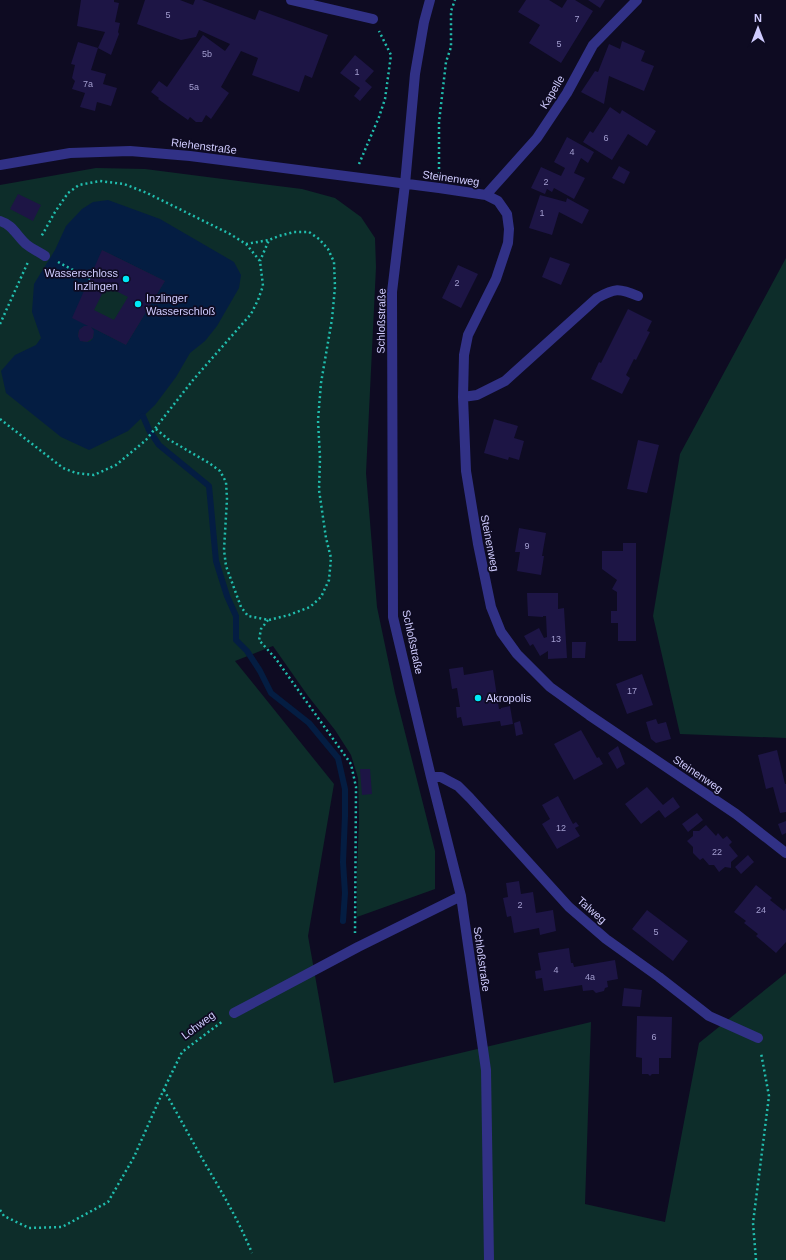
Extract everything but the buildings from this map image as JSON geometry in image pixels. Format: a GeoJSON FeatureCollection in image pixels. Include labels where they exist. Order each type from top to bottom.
{"type":"FeatureCollection","features":[{"type":"Feature","properties":{"kind":"street"},"geometry":{"type":"LineString","coordinates":[[291,0],[373,19]]}},
{"type":"Feature","properties":{"kind":"street","name":"Schloßstraße"},"geometry":{"type":"LineString","coordinates":[[430,0],[424,22],[415,74],[405,184],[392,292],[394,617],[431,778],[461,896],[486,1070],[489,1260]]}},
{"type":"Feature","properties":{"kind":"street","name":"Kapelle"},"geometry":{"type":"LineString","coordinates":[[486,195],[537,138],[566,93],[593,45],[637,0]]}},
{"type":"Feature","properties":{"kind":"street","name":"Riehenstraße"},"geometry":{"type":"LineString","coordinates":[[0,165],[70,153],[130,151],[190,156],[405,184]]}},
{"type":"Feature","properties":{"kind":"street","name":"Steinenweg"},"geometry":{"type":"LineString","coordinates":[[405,184],[486,195],[498,201],[507,214],[509,229],[508,243],[496,279],[468,335],[464,355],[463,397],[467,478],[478,544],[491,607],[501,632],[517,654],[550,687],[736,814],[786,853]]}},
{"type":"Feature","properties":{"kind":"street"},"geometry":{"type":"LineString","coordinates":[[0,221],[8,223],[26,243],[34,250],[45,256]]}},
{"type":"Feature","properties":{"kind":"street"},"geometry":{"type":"LineString","coordinates":[[463,397],[477,395],[505,381],[597,298],[610,291],[624,290],[638,296]]}},
{"type":"Feature","properties":{"kind":"street","name":"Talweg"},"geometry":{"type":"LineString","coordinates":[[431,778],[441,778],[458,786],[569,907],[606,939],[659,977],[709,1016],[758,1038]]}},
{"type":"Feature","properties":{"kind":"street"},"geometry":{"type":"LineString","coordinates":[[234,1013],[358,947],[461,896]]}},
{"type":"Feature","properties":{"kind":"path"},"geometry":{"type":"LineString","coordinates":[[439,188],[439,122],[446,62],[451,47],[451,11],[455,0]]}},
{"type":"Feature","properties":{"kind":"path"},"geometry":{"type":"LineString","coordinates":[[353,177],[386,99],[391,55],[373,19]]}},
{"type":"Feature","properties":{"kind":"path"},"geometry":{"type":"LineString","coordinates":[[0,324],[34,250],[55,212],[68,193],[79,185],[100,181],[124,184],[147,192],[230,234],[246,244],[260,261]]}},
{"type":"Feature","properties":{"kind":"path"},"geometry":{"type":"LineString","coordinates":[[155,430],[220,471],[226,482],[227,499],[224,550],[226,566],[241,607],[248,616],[268,620],[289,615],[310,607],[321,597],[329,580],[331,558],[326,538],[319,490],[320,458],[318,420],[321,383],[332,319],[335,286],[334,262],[328,250],[319,239],[309,232],[294,232],[270,240],[246,244]]}},
{"type":"Feature","properties":{"kind":"path"},"geometry":{"type":"LineString","coordinates":[[0,419],[63,468],[76,473],[94,475],[116,465],[146,440],[155,430],[193,380],[251,314],[263,286],[260,261],[270,240]]}},
{"type":"Feature","properties":{"kind":"path"},"geometry":{"type":"LineString","coordinates":[[45,256],[90,279]]}},
{"type":"Feature","properties":{"kind":"path"},"geometry":{"type":"LineString","coordinates":[[268,620],[261,629],[259,640],[276,659],[351,764],[356,787],[354,938],[358,947]]}},
{"type":"Feature","properties":{"kind":"path","name":"Lohweg"},"geometry":{"type":"LineString","coordinates":[[0,1210],[4,1216],[29,1228],[62,1227],[108,1202],[134,1157],[182,1052],[234,1013]]}},
{"type":"Feature","properties":{"kind":"path"},"geometry":{"type":"LineString","coordinates":[[756,1260],[752,1223],[769,1096],[758,1038]]}},
{"type":"Feature","properties":{"kind":"path"},"geometry":{"type":"LineString","coordinates":[[164,1089],[203,1160],[231,1206],[252,1253]]}},
{"type":"Feature","properties":{"kind":"green space"},"geometry":{"type":"Polygon","coordinates":[[[96,168],[145,169],[302,189],[335,198],[361,217],[375,238],[376,267],[366,473],[377,607],[395,693],[435,851],[435,889],[357,917],[359,821],[358,778],[351,755],[335,730],[308,696],[273,646],[235,661],[334,784],[308,936],[334,1083],[591,1022],[585,1204],[665,1222],[699,1043],[786,973],[786,1260],[0,1260],[0,185],[96,168]]]}},
{"type":"Feature","properties":{"kind":"green space"},"geometry":{"type":"Polygon","coordinates":[[[786,258],[786,738],[680,734],[653,616],[680,454],[786,258]]]}},
{"type":"Feature","properties":{"kind":"water"},"geometry":{"type":"Polygon","coordinates":[[[108,200],[160,219],[234,262],[241,275],[239,288],[217,326],[205,341],[190,353],[176,377],[155,405],[128,431],[89,450],[61,437],[6,393],[1,371],[15,355],[36,345],[41,338],[32,312],[34,284],[55,250],[66,226],[82,209],[93,202],[108,200]],[[102,250],[88,326],[80,329],[78,336],[84,342],[91,341],[94,335],[89,326],[126,345],[165,281],[102,250]]]}},
{"type":"Feature","properties":{"kind":"waterway"},"geometry":{"type":"LineString","coordinates":[[143,416],[149,430],[159,445],[209,486],[216,561],[227,596],[236,616],[236,640],[247,651],[260,671],[271,693],[309,723],[338,758],[345,789],[343,862],[345,893],[343,921]]}},
{"type":"Feature","properties":{"kind":"place","name":"Wasserschloss Inzlingen"},"geometry":{"type":"Point","coordinates":[126,279]}},
{"type":"Feature","properties":{"kind":"place","name":"Inzlinger Wasserschloß"},"geometry":{"type":"Point","coordinates":[138,304]}},
{"type":"Feature","properties":{"kind":"place","name":"Akropolis"},"geometry":{"type":"Point","coordinates":[478,698]}}]}
